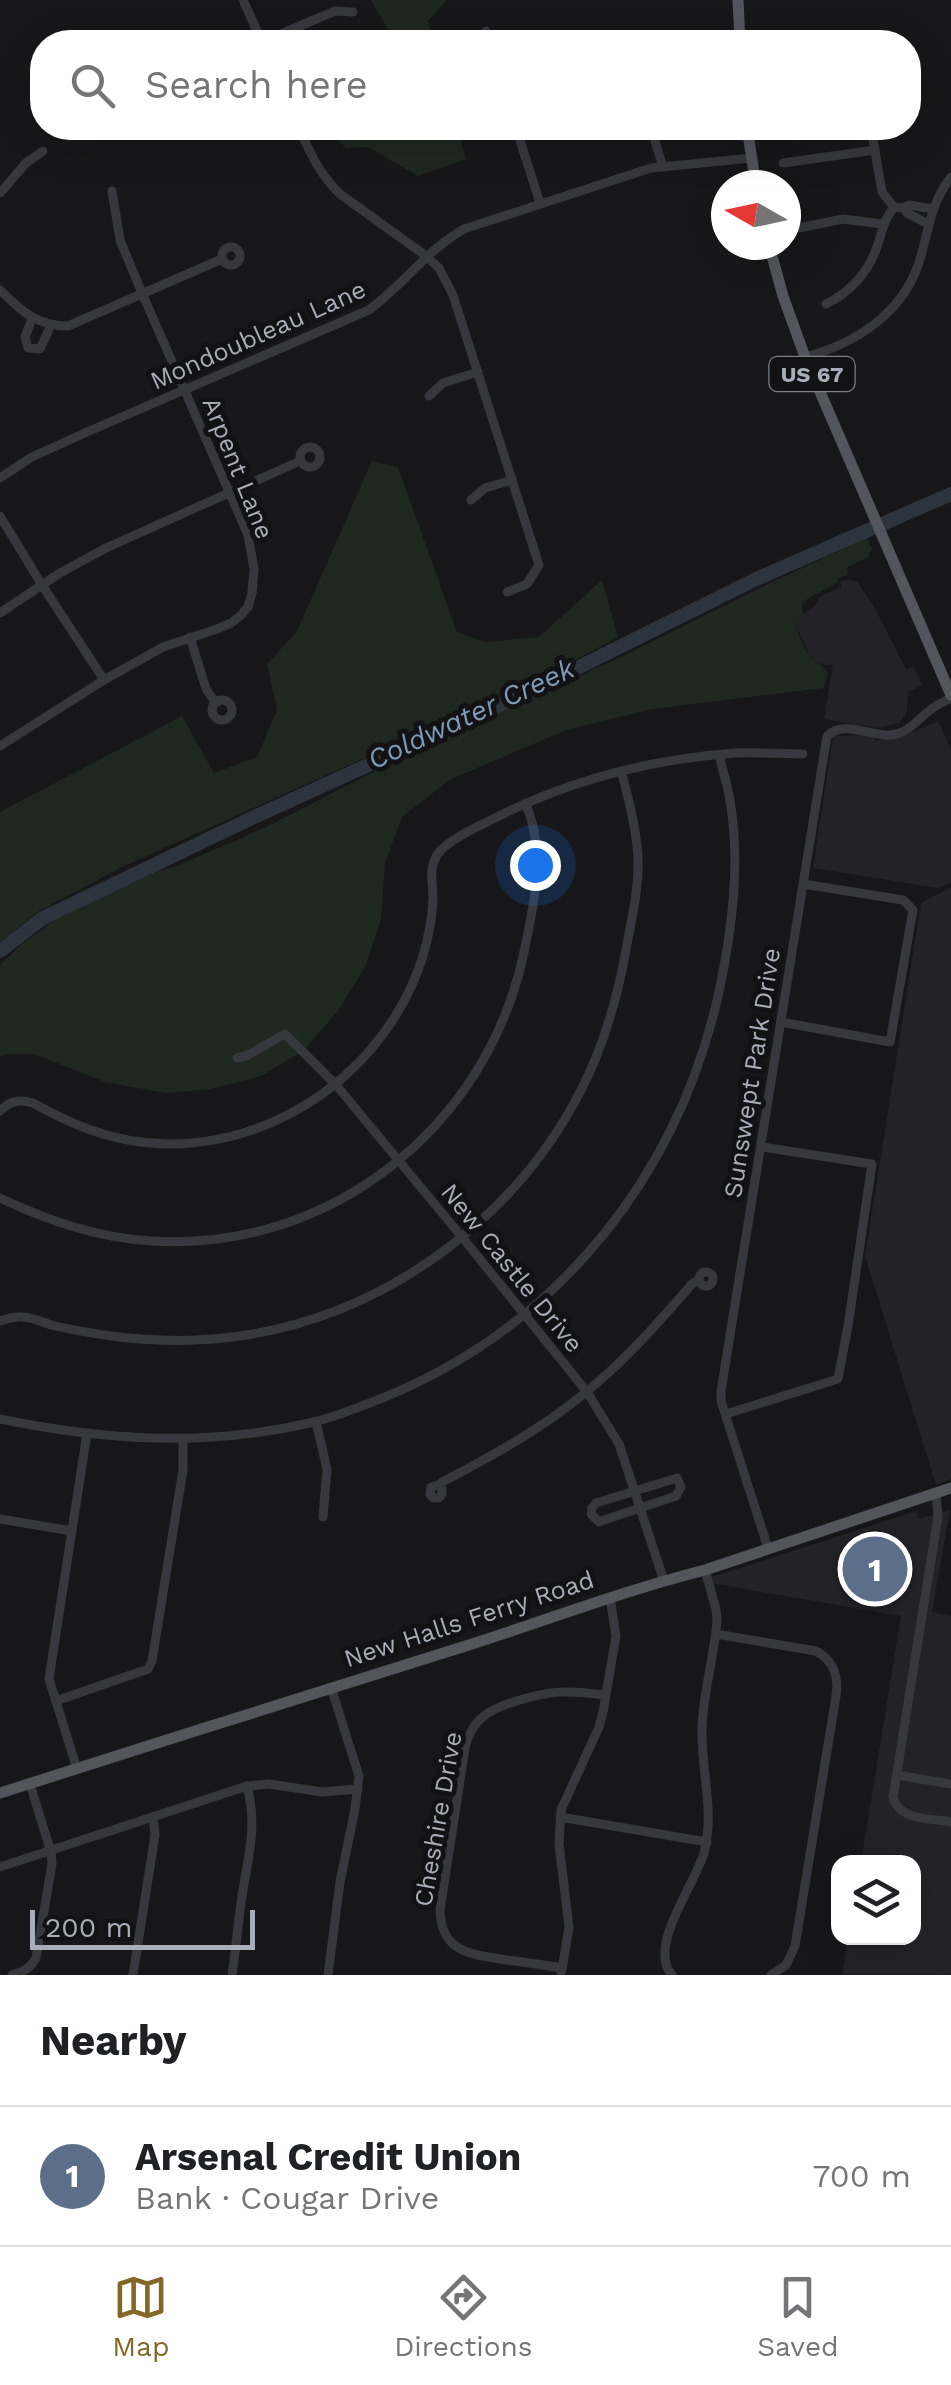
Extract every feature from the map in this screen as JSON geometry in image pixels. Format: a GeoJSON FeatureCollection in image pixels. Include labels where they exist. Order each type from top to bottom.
{"type":"FeatureCollection","features":[{"type":"Feature","properties":{"kind":"main road"},"geometry":{"type":"LineString","coordinates":[[738,0],[739,30]]}},
{"type":"Feature","properties":{"kind":"main road"},"geometry":{"type":"LineString","coordinates":[[749,140],[754,170]]}},
{"type":"Feature","properties":{"kind":"main road","name":"US 67"},"geometry":{"type":"LineString","coordinates":[[774,260],[805,358],[951,696]]}},
{"type":"Feature","properties":{"kind":"main road","name":"New Halls Ferry Road"},"geometry":{"type":"LineString","coordinates":[[0,1794],[951,1488]]}},
{"type":"Feature","properties":{"kind":"street"},"geometry":{"type":"LineString","coordinates":[[242,0],[256,30]]}},
{"type":"Feature","properties":{"kind":"street"},"geometry":{"type":"LineString","coordinates":[[290,30],[335,11],[353,12]]}},
{"type":"Feature","properties":{"kind":"street"},"geometry":{"type":"LineString","coordinates":[[304,140],[330,184],[426,256],[439,268],[454,295],[538,565],[527,584],[507,592]]}},
{"type":"Feature","properties":{"kind":"street"},"geometry":{"type":"LineString","coordinates":[[520,140],[540,203]]}},
{"type":"Feature","properties":{"kind":"street"},"geometry":{"type":"LineString","coordinates":[[655,140],[663,167]]}},
{"type":"Feature","properties":{"kind":"street"},"geometry":{"type":"LineString","coordinates":[[873,140],[882,192],[899,208],[928,224]]}},
{"type":"Feature","properties":{"kind":"street"},"geometry":{"type":"LineString","coordinates":[[783,163],[874,150]]}},
{"type":"Feature","properties":{"kind":"street"},"geometry":{"type":"LineString","coordinates":[[0,193],[26,164],[44,151]]}},
{"type":"Feature","properties":{"kind":"street","name":"Mondoubleau Lane"},"geometry":{"type":"LineString","coordinates":[[0,478],[50,449],[369,310],[426,256],[464,228],[651,168],[752,158]]}},
{"type":"Feature","properties":{"kind":"street"},"geometry":{"type":"LineString","coordinates":[[805,358],[859,336],[896,305],[919,265],[932,209],[951,177]]}},
{"type":"Feature","properties":{"kind":"street","name":"Arpent Lane"},"geometry":{"type":"LineString","coordinates":[[0,746],[163,647],[231,623],[248,607],[252,593],[254,569],[248,535],[120,240],[112,191]]}},
{"type":"Feature","properties":{"kind":"street"},"geometry":{"type":"LineString","coordinates":[[826,304],[856,283],[875,254],[882,224],[899,208],[910,205],[932,209]]}},
{"type":"Feature","properties":{"kind":"street"},"geometry":{"type":"LineString","coordinates":[[801,228],[843,220],[882,224]]}},
{"type":"Feature","properties":{"kind":"street"},"geometry":{"type":"LineString","coordinates":[[0,290],[32,319],[51,326],[68,326],[222,259]]}},
{"type":"Feature","properties":{"kind":"street"},"geometry":{"type":"LineString","coordinates":[[32,319],[24,337],[28,348],[40,349],[51,326]]}},
{"type":"Feature","properties":{"kind":"street"},"geometry":{"type":"LineString","coordinates":[[429,396],[442,383],[478,372]]}},
{"type":"Feature","properties":{"kind":"street"},"geometry":{"type":"LineString","coordinates":[[0,614],[106,548],[300,461]]}},
{"type":"Feature","properties":{"kind":"street"},"geometry":{"type":"LineString","coordinates":[[472,500],[485,488],[512,480]]}},
{"type":"Feature","properties":{"kind":"street"},"geometry":{"type":"LineString","coordinates":[[0,516],[104,680]]}},
{"type":"Feature","properties":{"kind":"street"},"geometry":{"type":"LineString","coordinates":[[190,637],[206,690],[216,703]]}},
{"type":"Feature","properties":{"kind":"street","name":"Sunswept Park Drive"},"geometry":{"type":"LineString","coordinates":[[768,1548],[721,1401],[722,1380],[827,736],[838,730],[888,736],[902,732],[951,696]]}},
{"type":"Feature","properties":{"kind":"street"},"geometry":{"type":"LineString","coordinates":[[0,1111],[8,1103],[34,1102],[89,1130],[145,1141],[183,1143],[265,1126],[336,1085],[389,1027],[407,995],[426,944],[432,868],[440,850],[525,803],[620,771],[659,762],[719,756],[803,754]]}},
{"type":"Feature","properties":{"kind":"street"},"geometry":{"type":"LineString","coordinates":[[0,1419],[123,1438],[183,1440],[316,1422],[417,1383],[479,1347],[524,1314],[583,1259],[632,1198],[692,1085],[714,1013],[734,896],[735,840],[719,756]]}},
{"type":"Feature","properties":{"kind":"street"},"geometry":{"type":"LineString","coordinates":[[0,1321],[22,1316],[132,1339],[242,1335],[316,1318],[366,1298],[408,1275],[462,1237],[504,1198],[552,1138],[579,1095],[606,1030],[620,985],[638,862],[620,771]]}},
{"type":"Feature","properties":{"kind":"street"},"geometry":{"type":"LineString","coordinates":[[0,1198],[41,1217],[102,1235],[154,1242],[197,1241],[251,1233],[308,1215],[369,1183],[398,1162],[438,1124],[475,1075],[498,1033],[514,991],[531,920],[536,876],[534,831],[525,803]]}},
{"type":"Feature","properties":{"kind":"street"},"geometry":{"type":"LineString","coordinates":[[781,1022],[890,1042],[913,910],[903,900],[803,884]]}},
{"type":"Feature","properties":{"kind":"street","name":"New Castle Drive"},"geometry":{"type":"LineString","coordinates":[[238,1058],[285,1034],[336,1085],[462,1237],[587,1392],[610,1427],[664,1580]]}},
{"type":"Feature","properties":{"kind":"street"},"geometry":{"type":"LineString","coordinates":[[726,1414],[838,1379],[872,1164],[762,1147]]}},
{"type":"Feature","properties":{"kind":"street"},"geometry":{"type":"LineString","coordinates":[[439,1485],[526,1436],[587,1392],[699,1280]]}},
{"type":"Feature","properties":{"kind":"street"},"geometry":{"type":"LineString","coordinates":[[316,1422],[327,1469],[323,1517]]}},
{"type":"Feature","properties":{"kind":"street"},"geometry":{"type":"LineString","coordinates":[[77,1769],[50,1674],[88,1433]]}},
{"type":"Feature","properties":{"kind":"street"},"geometry":{"type":"LineString","coordinates":[[56,1701],[148,1669],[152,1661],[183,1470],[183,1440]]}},
{"type":"Feature","properties":{"kind":"street"},"geometry":{"type":"LineString","coordinates":[[677,1478],[680,1482],[676,1496],[639,1510],[599,1522],[591,1514],[596,1503],[634,1490],[677,1478]]}},
{"type":"Feature","properties":{"kind":"street"},"geometry":{"type":"LineString","coordinates":[[936,1493],[938,1516],[893,1797],[898,1810],[907,1815],[951,1822]]}},
{"type":"Feature","properties":{"kind":"street"},"geometry":{"type":"LineString","coordinates":[[0,1519],[72,1531]]}},
{"type":"Feature","properties":{"kind":"street"},"geometry":{"type":"LineString","coordinates":[[669,1972],[664,1952],[668,1935],[702,1859],[710,1815],[702,1722],[716,1634],[716,1609],[704,1570]]}},
{"type":"Feature","properties":{"kind":"street"},"geometry":{"type":"LineString","coordinates":[[561,1972],[569,1927],[559,1844],[560,1817],[570,1786],[599,1726],[606,1696],[616,1636],[610,1598]]}},
{"type":"Feature","properties":{"kind":"street"},"geometry":{"type":"LineString","coordinates":[[716,1634],[816,1651],[826,1657],[837,1678],[795,1946],[786,1965],[771,1975]]}},
{"type":"Feature","properties":{"kind":"street"},"geometry":{"type":"LineString","coordinates":[[328,1975],[359,1776],[331,1686]]}},
{"type":"Feature","properties":{"kind":"street","name":"Cheshire Drive"},"geometry":{"type":"LineString","coordinates":[[561,1972],[465,1952],[444,1934],[440,1910],[465,1748],[473,1726],[495,1708],[554,1691],[606,1696]]}},
{"type":"Feature","properties":{"kind":"street"},"geometry":{"type":"LineString","coordinates":[[897,1774],[951,1784]]}},
{"type":"Feature","properties":{"kind":"street"},"geometry":{"type":"LineString","coordinates":[[12,1975],[32,1965],[40,1947],[52,1864],[30,1784]]}},
{"type":"Feature","properties":{"kind":"street"},"geometry":{"type":"LineString","coordinates":[[0,1867],[247,1786],[269,1784],[322,1792],[358,1789]]}},
{"type":"Feature","properties":{"kind":"street"},"geometry":{"type":"LineString","coordinates":[[232,1975],[252,1840],[247,1786]]}},
{"type":"Feature","properties":{"kind":"street"},"geometry":{"type":"LineString","coordinates":[[132,1975],[155,1835],[153,1817]]}},
{"type":"Feature","properties":{"kind":"street"},"geometry":{"type":"LineString","coordinates":[[560,1817],[706,1842]]}},
{"type":"Feature","properties":{"kind":"shaded area"},"geometry":{"type":"Polygon","coordinates":[[[371,0],[447,0],[428,21],[431,30],[388,30],[371,0]]]}},
{"type":"Feature","properties":{"kind":"shaded area"},"geometry":{"type":"Polygon","coordinates":[[[338,140],[460,140],[466,159],[418,176],[368,147],[346,148],[338,140]]]}},
{"type":"Feature","properties":{"kind":"shaded area"},"geometry":{"type":"Polygon","coordinates":[[[372,461],[398,467],[457,632],[485,642],[539,637],[602,580],[618,637],[538,680],[122,867],[39,911],[0,942],[0,812],[182,716],[214,773],[257,757],[277,710],[267,664],[297,631],[372,461]]]}},
{"type":"Feature","properties":{"kind":"shaded area"},"geometry":{"type":"Polygon","coordinates":[[[867,538],[872,549],[867,558],[847,567],[848,575],[838,578],[837,583],[802,602],[803,614],[795,624],[808,653],[828,672],[824,688],[653,709],[569,729],[451,779],[402,817],[385,863],[381,919],[365,967],[338,1011],[303,1051],[261,1076],[211,1089],[166,1093],[105,1082],[34,1054],[0,1056],[0,965],[60,916],[149,872],[172,868],[264,828],[405,756],[867,538]]]}},
{"type":"Feature","properties":{"kind":"shaded area"},"geometry":{"type":"Polygon","coordinates":[[[840,581],[858,583],[906,669],[913,666],[923,685],[908,692],[907,711],[900,723],[877,728],[824,719],[833,665],[815,661],[795,624],[820,597],[841,587],[840,581]]]}},
{"type":"Feature","properties":{"kind":"shaded area"},"geometry":{"type":"Polygon","coordinates":[[[938,721],[951,750],[951,883],[938,888],[813,868],[833,736],[868,735],[877,740],[900,737],[938,721]]]}},
{"type":"Feature","properties":{"kind":"shaded area"},"geometry":{"type":"Polygon","coordinates":[[[951,888],[951,1479],[936,1485],[865,1256],[921,903],[951,888]]]}},
{"type":"Feature","properties":{"kind":"shaded area"},"geometry":{"type":"Polygon","coordinates":[[[950,1510],[932,1612],[951,1616],[951,1975],[842,1975],[847,1945],[921,1945],[921,1855],[862,1855],[901,1616],[699,1581],[917,1511],[918,1519],[950,1510]]]}},
{"type":"Feature","properties":{"kind":"waterway","name":"Coldwater Creek"},"geometry":{"type":"LineString","coordinates":[[0,951],[43,918],[539,687],[756,579],[951,494]]}},
{"type":"Feature","properties":{"kind":"place","name":"Arsenal Credit Union"},"geometry":{"type":"Point","coordinates":[875,1569]}}]}
